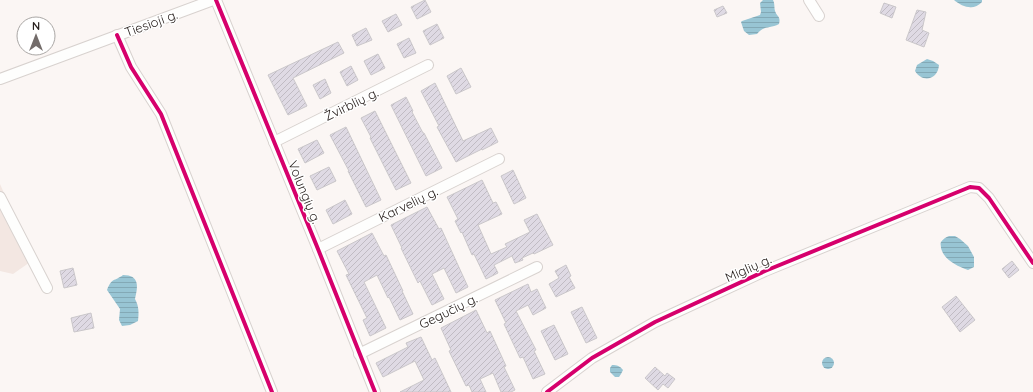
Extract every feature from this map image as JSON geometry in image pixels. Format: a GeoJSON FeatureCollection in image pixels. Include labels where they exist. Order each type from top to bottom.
{"type":"FeatureCollection","features":[{"type":"Feature","properties":{"kind":"street","name":"Tiesioji g."},"geometry":{"type":"LineString","coordinates":[[0,78],[214,0]]}},
{"type":"Feature","properties":{"kind":"street","name":"Volungių g."},"geometry":{"type":"LineString","coordinates":[[214,0],[318,249],[375,392]]}},
{"type":"Feature","properties":{"kind":"street"},"geometry":{"type":"LineString","coordinates":[[809,0],[819,16]]}},
{"type":"Feature","properties":{"kind":"street"},"geometry":{"type":"LineString","coordinates":[[117,35],[131,67],[161,114],[272,392]]}},
{"type":"Feature","properties":{"kind":"street","name":"Žvirblių g."},"geometry":{"type":"LineString","coordinates":[[274,142],[428,65]]}},
{"type":"Feature","properties":{"kind":"street","name":"Karvelių g."},"geometry":{"type":"LineString","coordinates":[[318,249],[499,160]]}},
{"type":"Feature","properties":{"kind":"street","name":"Miglių g."},"geometry":{"type":"LineString","coordinates":[[547,392],[592,358],[655,322],[765,271],[970,187],[979,188],[989,198],[1033,263]]}},
{"type":"Feature","properties":{"kind":"street"},"geometry":{"type":"LineString","coordinates":[[0,197],[47,288]]}},
{"type":"Feature","properties":{"kind":"street","name":"Gegučių g."},"geometry":{"type":"LineString","coordinates":[[359,354],[537,268]]}},
{"type":"Feature","properties":{"kind":"shaded area"},"geometry":{"type":"Polygon","coordinates":[[[0,184],[33,260],[13,274],[0,271],[0,184]]]}},
{"type":"Feature","properties":{"kind":"water"},"geometry":{"type":"Polygon","coordinates":[[[763,0],[773,0],[775,11],[779,18],[779,24],[762,29],[757,34],[749,35],[744,31],[741,22],[760,15],[760,3],[763,0]]]}},
{"type":"Feature","properties":{"kind":"water"},"geometry":{"type":"Polygon","coordinates":[[[954,0],[982,0],[982,2],[979,5],[968,7],[961,5],[954,0]]]}},
{"type":"Feature","properties":{"kind":"water"},"geometry":{"type":"Polygon","coordinates":[[[927,59],[939,65],[936,74],[933,77],[925,78],[918,75],[915,71],[917,65],[927,59]]]}},
{"type":"Feature","properties":{"kind":"water"},"geometry":{"type":"Polygon","coordinates":[[[949,236],[955,236],[968,246],[974,257],[974,267],[968,270],[955,264],[945,256],[941,248],[941,242],[949,236]]]}},
{"type":"Feature","properties":{"kind":"water"},"geometry":{"type":"Polygon","coordinates":[[[123,275],[135,279],[137,290],[135,299],[139,315],[138,321],[130,325],[122,326],[119,320],[120,309],[107,290],[112,281],[123,275]]]}},
{"type":"Feature","properties":{"kind":"water"},"geometry":{"type":"Polygon","coordinates":[[[826,357],[830,357],[834,363],[830,369],[826,369],[822,365],[822,361],[826,357]]]}},
{"type":"Feature","properties":{"kind":"water"},"geometry":{"type":"Polygon","coordinates":[[[612,365],[618,366],[623,370],[619,377],[615,377],[610,372],[612,365]]]}},
{"type":"Feature","properties":{"kind":"building"},"geometry":{"type":"Polygon","coordinates":[[[425,0],[431,12],[417,19],[411,7],[425,0]]]}},
{"type":"Feature","properties":{"kind":"building"},"geometry":{"type":"Polygon","coordinates":[[[884,3],[896,7],[892,18],[880,13],[884,3]]]}},
{"type":"Feature","properties":{"kind":"building"},"geometry":{"type":"Polygon","coordinates":[[[723,6],[727,13],[717,17],[714,10],[723,6]]]}},
{"type":"Feature","properties":{"kind":"building"},"geometry":{"type":"Polygon","coordinates":[[[917,10],[926,12],[922,30],[929,33],[924,47],[906,40],[917,10]]]}},
{"type":"Feature","properties":{"kind":"building"},"geometry":{"type":"Polygon","coordinates":[[[396,14],[402,25],[388,32],[382,21],[396,14]]]}},
{"type":"Feature","properties":{"kind":"building"},"geometry":{"type":"Polygon","coordinates":[[[437,24],[444,38],[430,45],[423,31],[437,24]]]}},
{"type":"Feature","properties":{"kind":"building"},"geometry":{"type":"Polygon","coordinates":[[[366,28],[372,40],[357,46],[352,35],[366,28]]]}},
{"type":"Feature","properties":{"kind":"building"},"geometry":{"type":"Polygon","coordinates":[[[409,38],[416,53],[404,58],[397,44],[409,38]]]}},
{"type":"Feature","properties":{"kind":"building"},"geometry":{"type":"Polygon","coordinates":[[[338,42],[344,53],[293,78],[307,106],[288,115],[268,75],[338,42]]]}},
{"type":"Feature","properties":{"kind":"building"},"geometry":{"type":"Polygon","coordinates":[[[378,54],[385,68],[371,75],[364,61],[378,54]]]}},
{"type":"Feature","properties":{"kind":"building"},"geometry":{"type":"Polygon","coordinates":[[[351,66],[358,80],[347,86],[340,72],[351,66]]]}},
{"type":"Feature","properties":{"kind":"building"},"geometry":{"type":"Polygon","coordinates":[[[461,68],[471,87],[456,94],[447,76],[461,68]]]}},
{"type":"Feature","properties":{"kind":"building"},"geometry":{"type":"Polygon","coordinates":[[[325,79],[331,93],[320,99],[313,85],[325,79]]]}},
{"type":"Feature","properties":{"kind":"building"},"geometry":{"type":"Polygon","coordinates":[[[435,83],[463,141],[491,128],[498,142],[456,162],[437,127],[439,126],[421,91],[435,83]]]}},
{"type":"Feature","properties":{"kind":"building"},"geometry":{"type":"Polygon","coordinates":[[[406,97],[413,111],[412,112],[442,168],[426,176],[391,105],[406,97]]]}},
{"type":"Feature","properties":{"kind":"building"},"geometry":{"type":"Polygon","coordinates":[[[375,111],[411,183],[396,190],[361,118],[375,111]]]}},
{"type":"Feature","properties":{"kind":"building"},"geometry":{"type":"Polygon","coordinates":[[[346,127],[381,200],[366,207],[330,135],[346,127]]]}},
{"type":"Feature","properties":{"kind":"building"},"geometry":{"type":"Polygon","coordinates":[[[317,140],[324,153],[305,163],[298,149],[317,140]]]}},
{"type":"Feature","properties":{"kind":"building"},"geometry":{"type":"Polygon","coordinates":[[[329,167],[336,181],[317,190],[310,176],[329,167]]]}},
{"type":"Feature","properties":{"kind":"building"},"geometry":{"type":"Polygon","coordinates":[[[513,170],[526,198],[514,204],[501,176],[513,170]]]}},
{"type":"Feature","properties":{"kind":"building"},"geometry":{"type":"Polygon","coordinates":[[[482,180],[493,203],[496,202],[502,214],[478,225],[491,254],[507,247],[505,244],[530,232],[524,220],[537,214],[553,245],[522,258],[523,260],[515,263],[512,256],[494,265],[498,273],[486,279],[474,254],[472,255],[462,232],[461,233],[455,221],[458,219],[447,197],[482,180]]]}},
{"type":"Feature","properties":{"kind":"building"},"geometry":{"type":"Polygon","coordinates":[[[345,200],[352,214],[333,224],[326,210],[345,200]]]}},
{"type":"Feature","properties":{"kind":"building"},"geometry":{"type":"Polygon","coordinates":[[[427,207],[439,229],[441,228],[468,287],[456,293],[444,268],[432,274],[444,299],[432,305],[420,281],[418,283],[391,225],[427,207]]]}},
{"type":"Feature","properties":{"kind":"building"},"geometry":{"type":"Polygon","coordinates":[[[372,233],[384,256],[386,255],[413,314],[400,320],[377,275],[364,282],[386,328],[370,336],[363,320],[367,318],[346,275],[349,274],[337,251],[372,233]]]}},
{"type":"Feature","properties":{"kind":"building"},"geometry":{"type":"Polygon","coordinates":[[[1012,261],[1019,270],[1009,278],[1002,269],[1012,261]]]}},
{"type":"Feature","properties":{"kind":"building"},"geometry":{"type":"Polygon","coordinates":[[[566,265],[571,276],[569,277],[575,288],[556,297],[549,284],[559,278],[555,271],[566,265]]]}},
{"type":"Feature","properties":{"kind":"building"},"geometry":{"type":"Polygon","coordinates":[[[73,268],[77,285],[64,288],[60,271],[73,268]]]}},
{"type":"Feature","properties":{"kind":"building"},"geometry":{"type":"Polygon","coordinates":[[[528,284],[531,292],[537,289],[546,308],[533,315],[528,305],[516,311],[536,350],[534,351],[545,374],[533,379],[523,357],[520,358],[504,324],[506,323],[495,300],[528,284]]]}},
{"type":"Feature","properties":{"kind":"building"},"geometry":{"type":"Polygon","coordinates":[[[956,296],[975,320],[960,332],[942,307],[956,296]]]}},
{"type":"Feature","properties":{"kind":"building"},"geometry":{"type":"Polygon","coordinates":[[[582,307],[597,338],[586,343],[571,312],[582,307]]]}},
{"type":"Feature","properties":{"kind":"building"},"geometry":{"type":"Polygon","coordinates":[[[476,310],[487,333],[490,331],[506,366],[504,367],[515,390],[511,392],[501,392],[493,373],[480,379],[486,392],[472,392],[469,385],[466,386],[449,351],[451,350],[441,328],[476,310]]]}},
{"type":"Feature","properties":{"kind":"building"},"geometry":{"type":"Polygon","coordinates":[[[91,313],[94,328],[74,332],[71,318],[91,313]]]}},
{"type":"Feature","properties":{"kind":"building"},"geometry":{"type":"Polygon","coordinates":[[[554,325],[568,354],[555,360],[541,331],[554,325]]]}},
{"type":"Feature","properties":{"kind":"building"},"geometry":{"type":"Polygon","coordinates":[[[421,337],[432,360],[435,358],[451,392],[400,392],[424,380],[415,361],[383,377],[376,363],[408,347],[406,343],[421,337]]]}},
{"type":"Feature","properties":{"kind":"building"},"geometry":{"type":"Polygon","coordinates":[[[655,367],[665,376],[667,373],[675,379],[668,388],[663,384],[658,390],[645,378],[655,367]]]}},
{"type":"Feature","properties":{"kind":"cycle path"},"geometry":{"type":"LineString","coordinates":[[216,0],[375,392]]}},
{"type":"Feature","properties":{"kind":"cycle path"},"geometry":{"type":"LineString","coordinates":[[117,35],[131,67],[161,114],[272,392]]}},
{"type":"Feature","properties":{"kind":"cycle path"},"geometry":{"type":"LineString","coordinates":[[547,392],[592,358],[655,322],[765,271],[970,187],[979,188],[989,198],[1033,263]]}}]}
